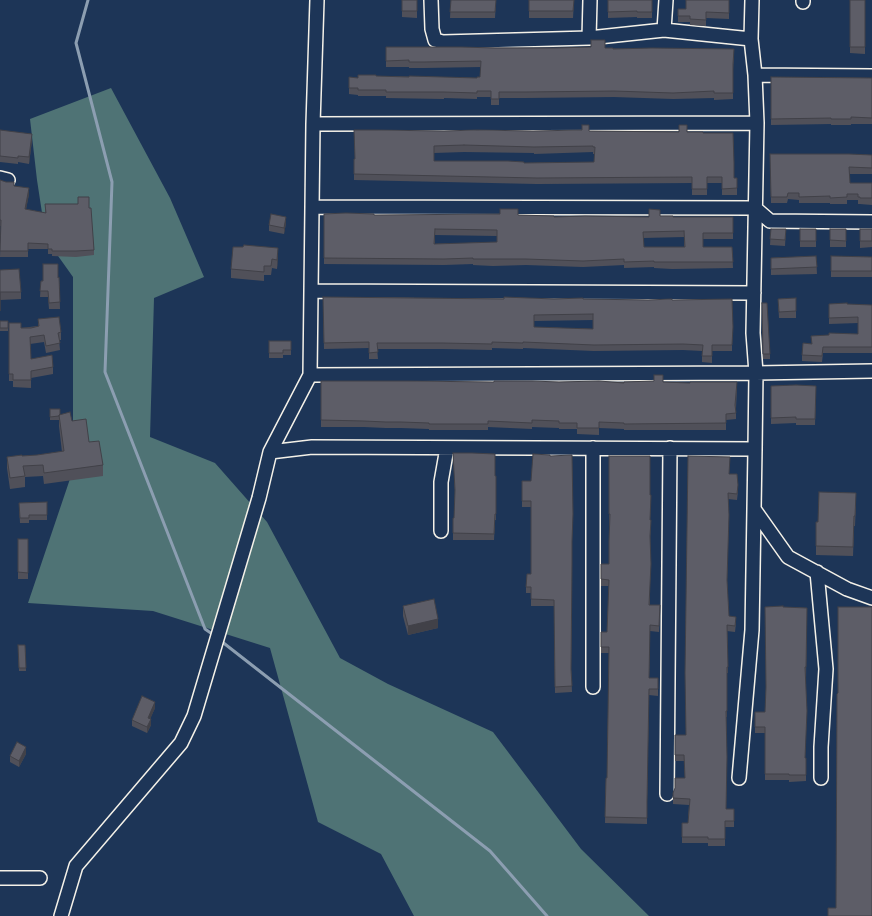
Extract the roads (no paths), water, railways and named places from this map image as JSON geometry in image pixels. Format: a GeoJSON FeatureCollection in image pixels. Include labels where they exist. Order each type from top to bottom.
{"type":"FeatureCollection","features":[{"type":"Feature","properties":{"kind":"street"},"geometry":{"type":"LineString","coordinates":[[61,916],[76,866],[182,743],[194,716],[260,498],[270,452],[310,375],[313,124],[317,0]]}},
{"type":"Feature","properties":{"kind":"street"},"geometry":{"type":"LineString","coordinates":[[431,0],[432,29],[435,40],[443,42],[589,38],[664,30],[751,39]]}},
{"type":"Feature","properties":{"kind":"street"},"geometry":{"type":"LineString","coordinates":[[589,38],[590,0]]}},
{"type":"Feature","properties":{"kind":"street"},"geometry":{"type":"LineString","coordinates":[[664,30],[666,0]]}},
{"type":"Feature","properties":{"kind":"street"},"geometry":{"type":"LineString","coordinates":[[739,778],[752,630],[756,373],[753,333],[757,123],[755,75],[751,39],[752,0]]}},
{"type":"Feature","properties":{"kind":"street"},"geometry":{"type":"LineString","coordinates":[[755,75],[872,76]]}},
{"type":"Feature","properties":{"kind":"street"},"geometry":{"type":"LineString","coordinates":[[313,124],[757,123]]}},
{"type":"Feature","properties":{"kind":"street"},"geometry":{"type":"LineString","coordinates":[[312,207],[755,208],[770,221],[872,222]]}},
{"type":"Feature","properties":{"kind":"street"},"geometry":{"type":"LineString","coordinates":[[311,291],[754,293]]}},
{"type":"Feature","properties":{"kind":"street"},"geometry":{"type":"LineString","coordinates":[[310,375],[872,371]]}},
{"type":"Feature","properties":{"kind":"street"},"geometry":{"type":"LineString","coordinates":[[270,452],[312,447],[755,449]]}},
{"type":"Feature","properties":{"kind":"street"},"geometry":{"type":"LineString","coordinates":[[441,530],[441,482],[446,448]]}},
{"type":"Feature","properties":{"kind":"street"},"geometry":{"type":"LineString","coordinates":[[593,448],[593,687]]}},
{"type":"Feature","properties":{"kind":"street"},"geometry":{"type":"LineString","coordinates":[[667,794],[670,448]]}},
{"type":"Feature","properties":{"kind":"street"},"geometry":{"type":"LineString","coordinates":[[754,509],[788,557],[847,589],[872,598]]}},
{"type":"Feature","properties":{"kind":"street"},"geometry":{"type":"LineString","coordinates":[[817,572],[826,669],[821,746],[821,778]]}},
{"type":"Feature","properties":{"kind":"street"},"geometry":{"type":"LineString","coordinates":[[0,878],[40,878]]}},
{"type":"Feature","properties":{"kind":"waterway"},"geometry":{"type":"LineString","coordinates":[[88,0],[76,43],[112,182],[105,372],[205,629],[215,636]]}},
{"type":"Feature","properties":{"kind":"waterway"},"geometry":{"type":"LineString","coordinates":[[221,641],[490,851],[547,916]]}}]}
